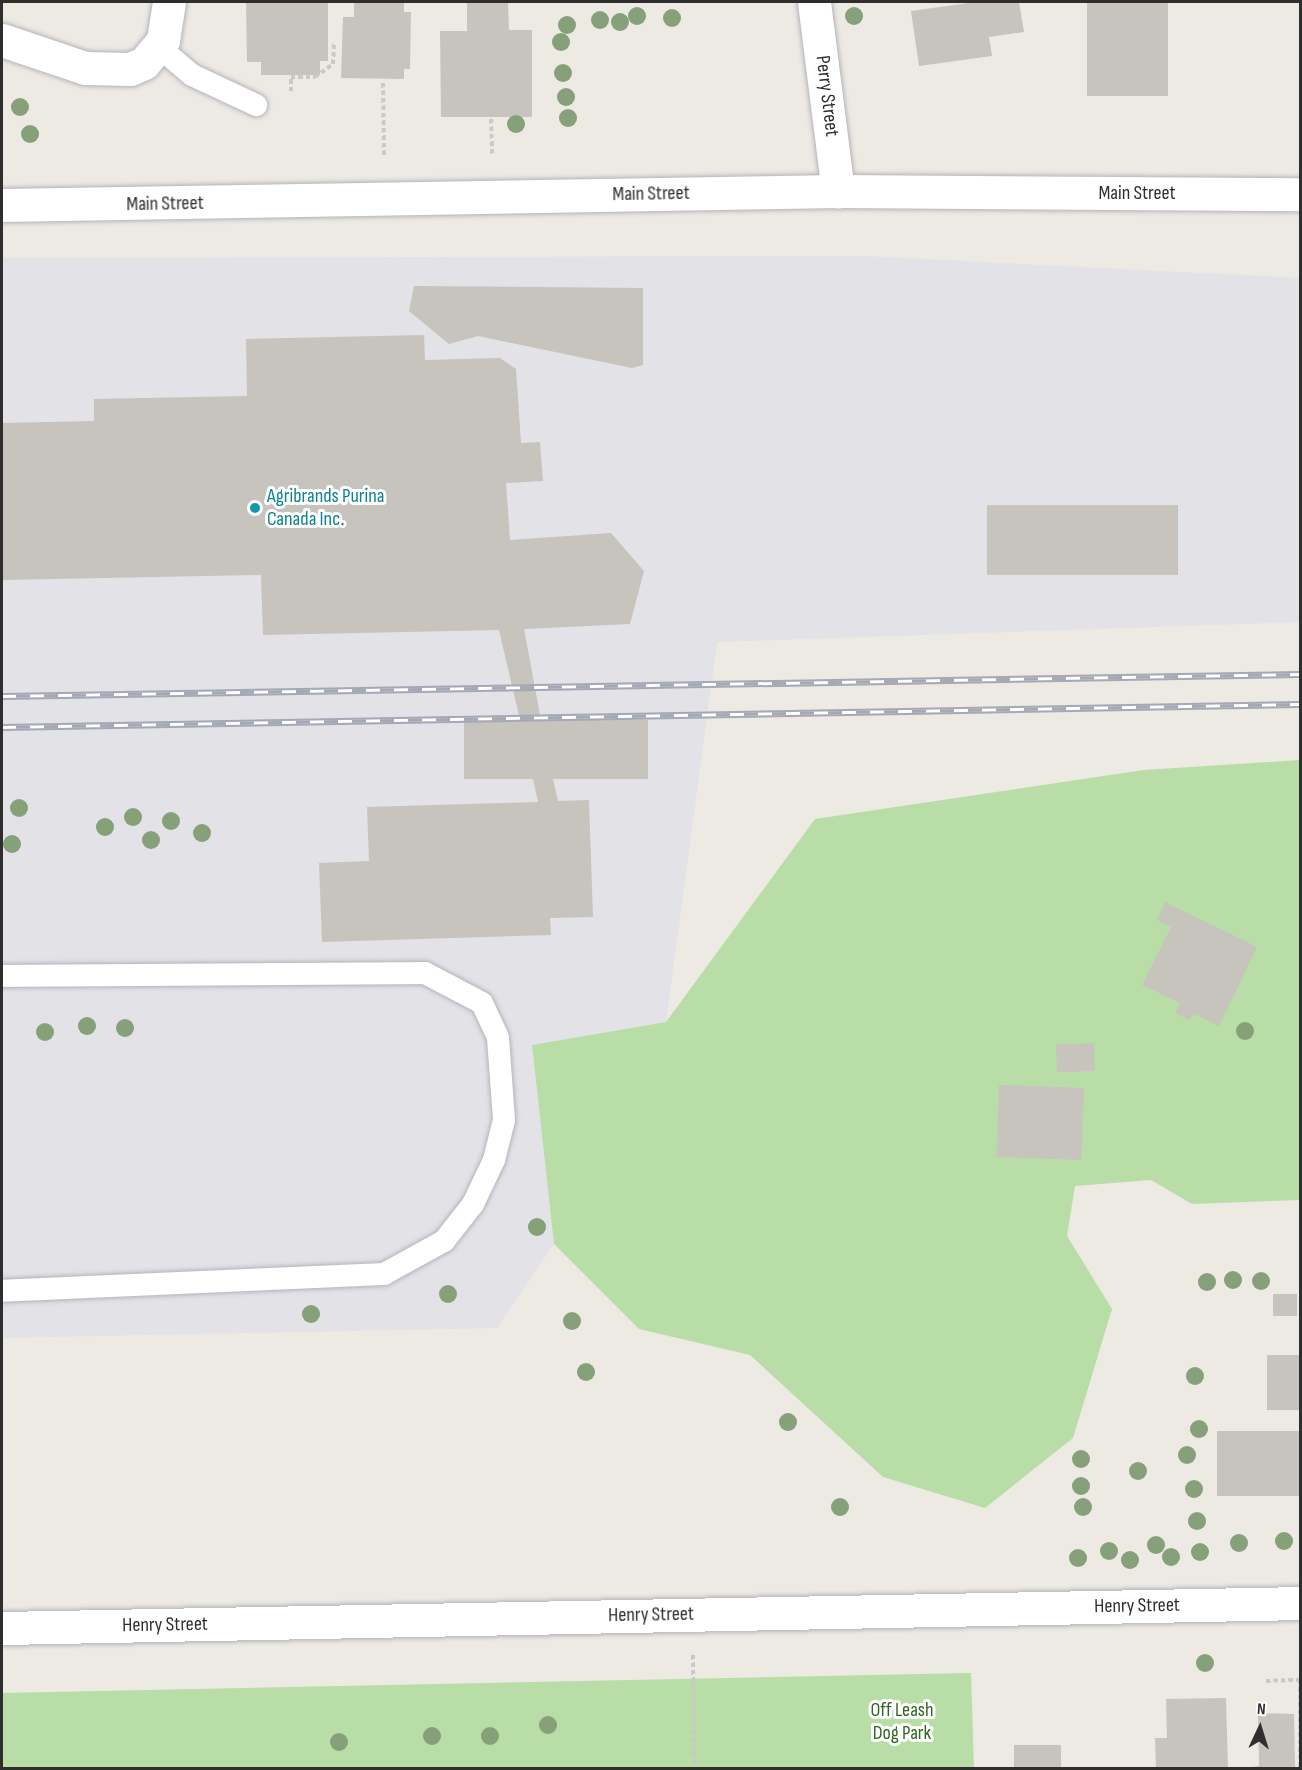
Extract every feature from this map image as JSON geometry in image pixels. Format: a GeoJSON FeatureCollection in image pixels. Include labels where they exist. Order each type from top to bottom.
{"type":"FeatureCollection","features":[{"type":"Feature","properties":{"kind":"street"},"geometry":{"type":"LineString","coordinates":[[2,40],[40,56],[108,71],[130,69],[156,50],[169,2]]}},
{"type":"Feature","properties":{"kind":"street","name":"Perry Street"},"geometry":{"type":"LineString","coordinates":[[814,2],[838,191]]}},
{"type":"Feature","properties":{"kind":"street","name":"Main Street"},"geometry":{"type":"LineString","coordinates":[[2,205],[838,191],[1300,194]]}},
{"type":"Feature","properties":{"kind":"street","name":"Henry Street"},"geometry":{"type":"LineString","coordinates":[[2,1628],[1300,1602]]}},
{"type":"Feature","properties":{"kind":"lane"},"geometry":{"type":"LineString","coordinates":[[156,50],[192,75],[256,105]]}},
{"type":"Feature","properties":{"kind":"lane"},"geometry":{"type":"LineString","coordinates":[[2,976],[426,973],[482,1003],[498,1038],[504,1108],[494,1160],[473,1204],[444,1241],[384,1274],[2,1291]]}},
{"type":"Feature","properties":{"kind":"path"},"geometry":{"type":"LineString","coordinates":[[291,95],[291,77],[315,77],[333,64],[334,44]]}},
{"type":"Feature","properties":{"kind":"path"},"geometry":{"type":"LineString","coordinates":[[382,83],[384,161]]}},
{"type":"Feature","properties":{"kind":"path"},"geometry":{"type":"LineString","coordinates":[[490,119],[492,159]]}},
{"type":"Feature","properties":{"kind":"path"},"geometry":{"type":"LineString","coordinates":[[692,1615],[694,1768]]}},
{"type":"Feature","properties":{"kind":"path"},"geometry":{"type":"LineString","coordinates":[[1266,1681],[1300,1680],[1300,1768]]}},
{"type":"Feature","properties":{"kind":"shaded area"},"geometry":{"type":"Polygon","coordinates":[[[865,256],[1300,278],[1300,622],[717,642],[666,1022],[532,1045],[554,1244],[497,1328],[2,1338],[2,258],[865,256]]]}},
{"type":"Feature","properties":{"kind":"green space"},"geometry":{"type":"Polygon","coordinates":[[[1300,760],[1300,1200],[1192,1204],[1151,1180],[1075,1186],[1067,1236],[1112,1309],[1073,1438],[985,1508],[883,1477],[750,1355],[639,1329],[554,1244],[532,1045],[666,1022],[815,819],[1144,770],[1300,760]]]}},
{"type":"Feature","properties":{"kind":"green space","name":"Off Leash Dog Park"},"geometry":{"type":"Polygon","coordinates":[[[971,1673],[974,1768],[2,1768],[2,1693],[971,1673]]]}},
{"type":"Feature","properties":{"kind":"building"},"geometry":{"type":"Polygon","coordinates":[[[246,2],[328,2],[328,61],[320,61],[320,75],[261,75],[261,62],[247,62],[246,2]]]}},
{"type":"Feature","properties":{"kind":"building"},"geometry":{"type":"Polygon","coordinates":[[[354,2],[404,2],[404,12],[411,12],[410,69],[404,69],[404,79],[341,78],[343,17],[354,17],[354,2]]]}},
{"type":"Feature","properties":{"kind":"building"},"geometry":{"type":"Polygon","coordinates":[[[467,2],[508,2],[509,30],[532,30],[532,117],[441,117],[440,31],[467,31],[467,2]]]}},
{"type":"Feature","properties":{"kind":"building"},"geometry":{"type":"Polygon","coordinates":[[[976,2],[1019,2],[1024,32],[989,37],[992,56],[919,66],[911,11],[976,2]]]}},
{"type":"Feature","properties":{"kind":"building"},"geometry":{"type":"Polygon","coordinates":[[[1087,2],[1168,2],[1168,96],[1087,96],[1087,2]]]}},
{"type":"Feature","properties":{"kind":"building"},"geometry":{"type":"Polygon","coordinates":[[[414,286],[643,288],[643,365],[632,368],[478,336],[449,344],[409,311],[414,286]]]}},
{"type":"Feature","properties":{"kind":"building","name":"Agribrands Purina Canada Inc."},"geometry":{"type":"Polygon","coordinates":[[[424,335],[425,360],[500,358],[516,369],[521,443],[540,442],[543,481],[506,483],[510,540],[611,533],[644,571],[630,624],[524,629],[541,720],[648,720],[648,779],[553,779],[558,801],[589,800],[593,917],[550,918],[551,935],[322,942],[319,863],[369,861],[367,807],[538,802],[533,779],[464,779],[464,719],[520,720],[499,630],[263,635],[261,575],[2,580],[2,423],[94,421],[94,399],[247,396],[246,339],[424,335]]]}},
{"type":"Feature","properties":{"kind":"building"},"geometry":{"type":"Polygon","coordinates":[[[987,505],[1178,505],[1178,575],[987,575],[987,505]]]}},
{"type":"Feature","properties":{"kind":"building"},"geometry":{"type":"Polygon","coordinates":[[[1165,902],[1257,947],[1219,1026],[1194,1014],[1189,1020],[1175,1013],[1180,1003],[1142,985],[1171,927],[1157,920],[1165,902]]]}},
{"type":"Feature","properties":{"kind":"building"},"geometry":{"type":"Polygon","coordinates":[[[1094,1043],[1095,1071],[1057,1072],[1056,1044],[1094,1043]]]}},
{"type":"Feature","properties":{"kind":"building"},"geometry":{"type":"Polygon","coordinates":[[[999,1085],[1084,1088],[1081,1160],[996,1157],[999,1085]]]}},
{"type":"Feature","properties":{"kind":"building"},"geometry":{"type":"Polygon","coordinates":[[[1273,1294],[1297,1294],[1297,1316],[1273,1316],[1273,1294]]]}},
{"type":"Feature","properties":{"kind":"building"},"geometry":{"type":"Polygon","coordinates":[[[1267,1355],[1300,1355],[1300,1410],[1267,1410],[1267,1355]]]}},
{"type":"Feature","properties":{"kind":"building"},"geometry":{"type":"Polygon","coordinates":[[[1217,1431],[1300,1431],[1300,1496],[1217,1496],[1217,1431]]]}},
{"type":"Feature","properties":{"kind":"building"},"geometry":{"type":"Polygon","coordinates":[[[1226,1698],[1228,1768],[1156,1768],[1155,1738],[1167,1738],[1166,1699],[1226,1698]]]}},
{"type":"Feature","properties":{"kind":"building"},"geometry":{"type":"Polygon","coordinates":[[[1258,1713],[1294,1714],[1295,1768],[1245,1768],[1259,1766],[1258,1713]]]}},
{"type":"Feature","properties":{"kind":"building"},"geometry":{"type":"Polygon","coordinates":[[[1014,1745],[1061,1745],[1061,1768],[1014,1768],[1014,1745]]]}},
{"type":"Feature","properties":{"kind":"railway"},"geometry":{"type":"LineString","coordinates":[[2,696],[1300,674]]}},
{"type":"Feature","properties":{"kind":"railway"},"geometry":{"type":"LineString","coordinates":[[2,727],[1300,704]]}},
{"type":"Feature","properties":{"kind":"place","name":"Agribrands Purina Canada Inc."},"geometry":{"type":"Point","coordinates":[255,508]}}]}
